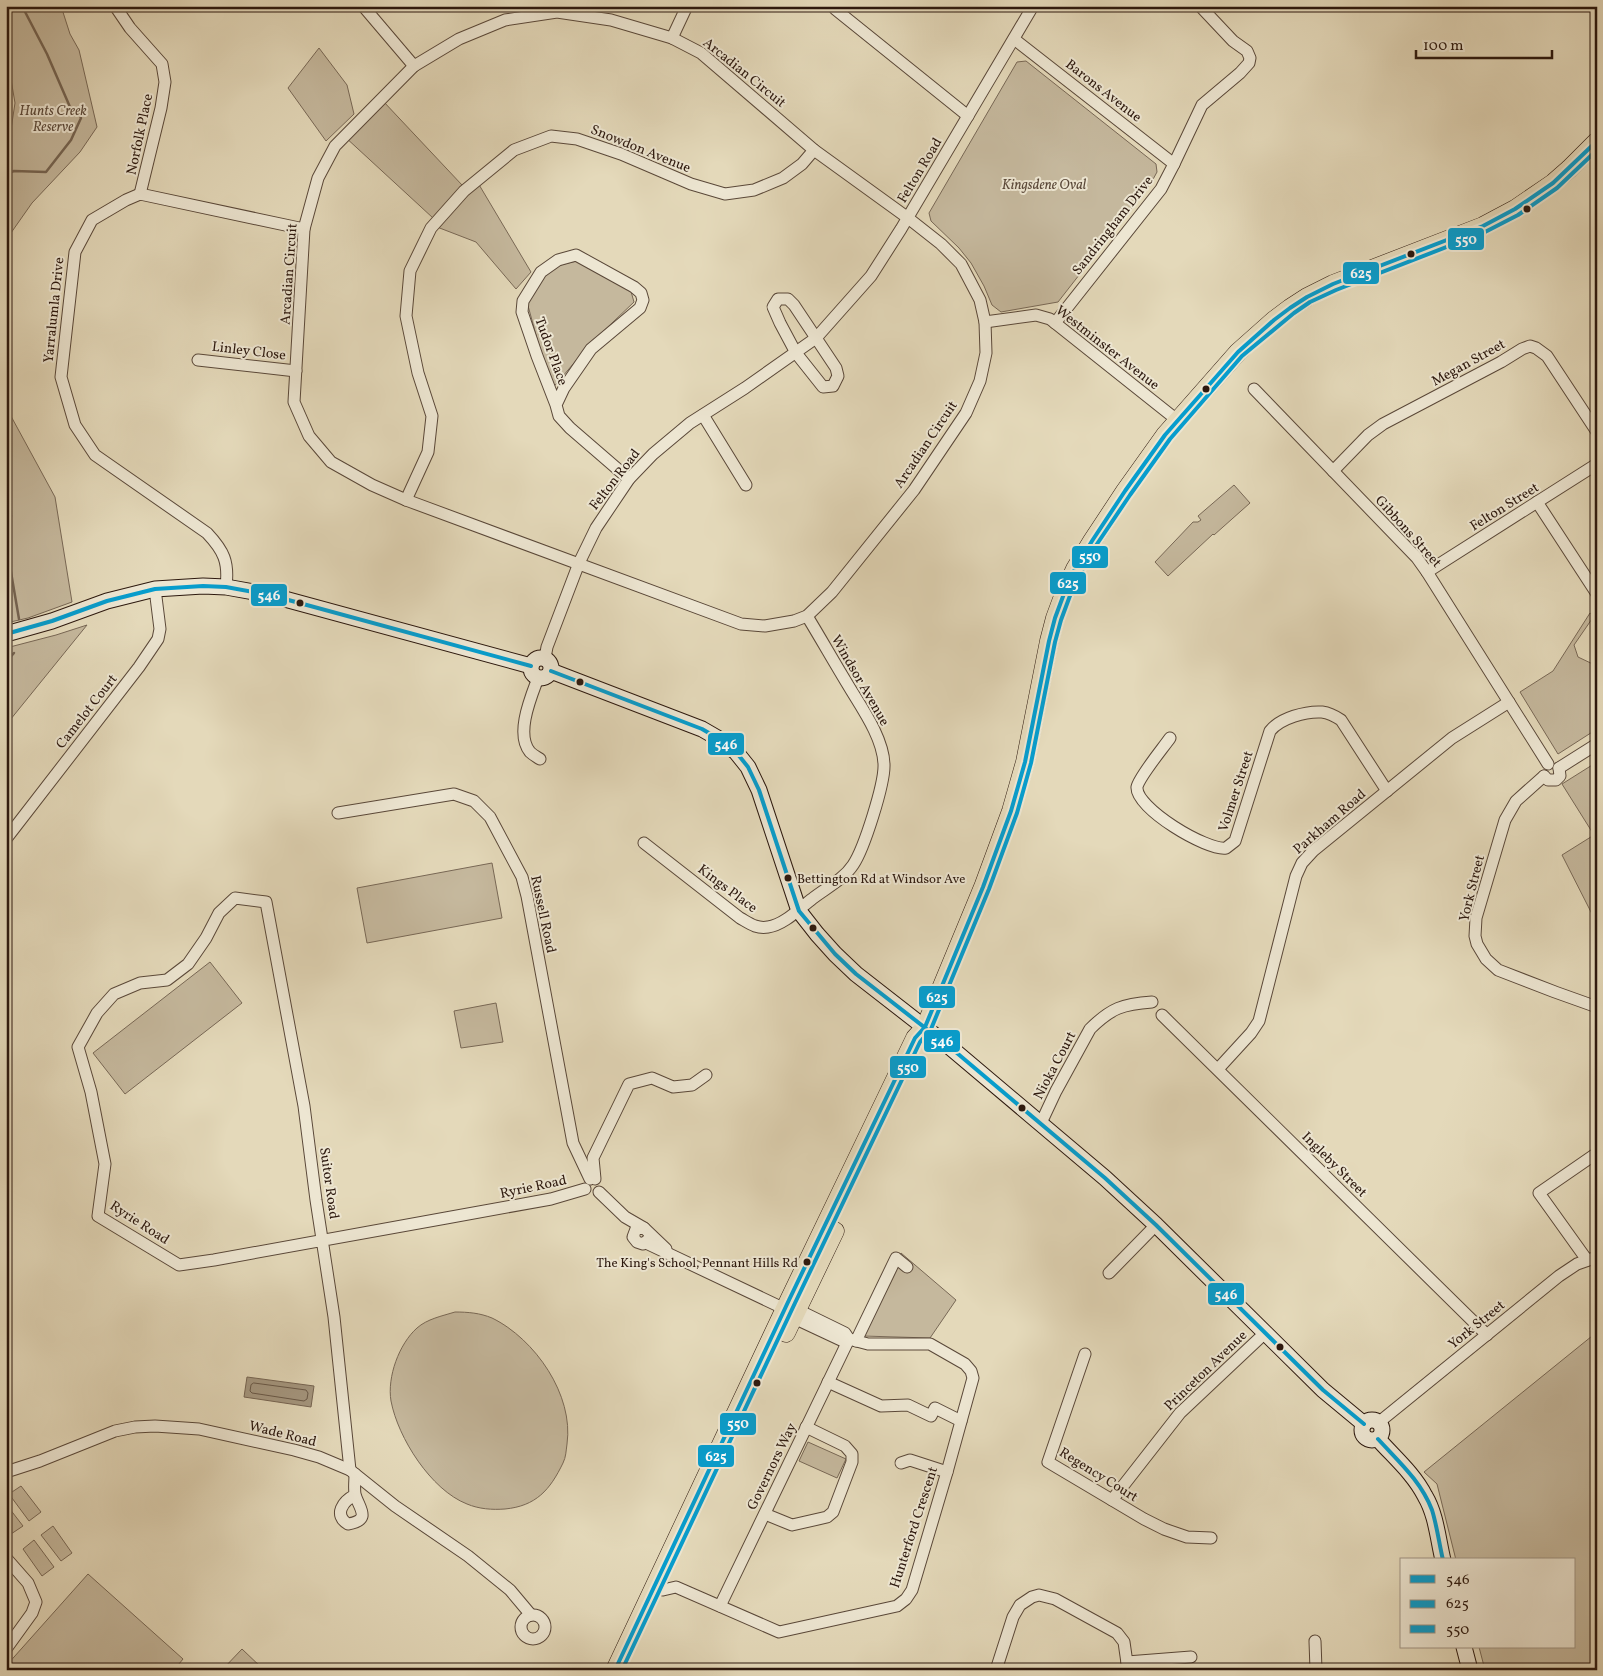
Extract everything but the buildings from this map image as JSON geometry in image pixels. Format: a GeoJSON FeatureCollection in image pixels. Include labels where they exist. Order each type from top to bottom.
{"type":"FeatureCollection","features":[{"type":"Feature","properties":{"kind":"highway"},"geometry":{"type":"LineString","coordinates":[[625,1670],[670,1588],[733,1439],[792,1313],[915,1038],[925,1027],[983,887],[1011,812],[1027,754],[1054,618],[1075,569],[1124,492],[1177,420],[1238,352],[1274,320],[1307,297],[1333,284],[1483,226],[1515,209],[1553,183],[1597,140]]}},
{"type":"Feature","properties":{"kind":"highway"},"geometry":{"type":"LineString","coordinates":[[616,1670],[792,1313]]}},
{"type":"Feature","properties":{"kind":"main road"},"geometry":{"type":"LineString","coordinates":[[6,634],[52,621],[107,600],[155,590],[203,586],[226,587],[270,595],[541,669],[702,729],[721,740],[736,752],[748,767],[760,790],[800,910],[817,934],[856,974],[925,1027],[1106,1178],[1323,1390],[1371,1423],[1362,1430],[1364,1436],[1369,1440],[1378,1439],[1417,1483],[1426,1497],[1431,1509],[1443,1558]]}},
{"type":"Feature","properties":{"kind":"main road"},"geometry":{"type":"LineString","coordinates":[[1464,1648],[1470,1670]]}},
{"type":"Feature","properties":{"kind":"street","name":"Norfolk Place"},"geometry":{"type":"LineString","coordinates":[[116,6],[130,28],[162,64],[165,82],[161,108],[140,194]]}},
{"type":"Feature","properties":{"kind":"street"},"geometry":{"type":"LineString","coordinates":[[363,6],[414,66]]}},
{"type":"Feature","properties":{"kind":"street"},"geometry":{"type":"LineString","coordinates":[[672,38],[687,6]]}},
{"type":"Feature","properties":{"kind":"street","name":"Felton Road"},"geometry":{"type":"LineString","coordinates":[[540,759],[530,751],[524,736],[524,722],[547,647],[579,563],[596,528],[629,479],[653,454],[690,423],[816,338],[871,276],[908,218],[1033,6]]}},
{"type":"Feature","properties":{"kind":"street","name":"Sandringham Drive"},"geometry":{"type":"LineString","coordinates":[[1055,323],[1161,189],[1202,106],[1249,63],[1247,51],[1233,41],[1200,6]]}},
{"type":"Feature","properties":{"kind":"street"},"geometry":{"type":"LineString","coordinates":[[835,9],[968,116]]}},
{"type":"Feature","properties":{"kind":"street","name":"Arcadian Circuit"},"geometry":{"type":"LineString","coordinates":[[557,12],[611,20],[672,38],[701,53],[814,150],[908,218],[941,244],[961,264],[980,300],[985,322],[986,353],[980,381],[966,413],[914,490],[832,592],[807,616],[794,621],[765,626],[741,624],[406,500],[372,485],[331,462],[309,436],[294,402],[304,229],[318,178],[335,146],[414,66],[458,39],[505,20],[557,12]]}},
{"type":"Feature","properties":{"kind":"street","name":"Barons Avenue"},"geometry":{"type":"LineString","coordinates":[[1014,39],[1174,164]]}},
{"type":"Feature","properties":{"kind":"street","name":"Snowdon Avenue"},"geometry":{"type":"LineString","coordinates":[[406,500],[428,452],[432,416],[418,373],[406,316],[410,271],[431,228],[464,191],[514,150],[551,136],[577,139],[621,154],[691,184],[725,194],[754,190],[783,178],[802,164],[814,150]]}},
{"type":"Feature","properties":{"kind":"street"},"geometry":{"type":"LineString","coordinates":[[140,194],[304,229]]}},
{"type":"Feature","properties":{"kind":"street","name":"Yarralumla Drive"},"geometry":{"type":"LineString","coordinates":[[140,194],[92,220],[75,252],[61,377],[75,425],[95,455],[207,533],[221,548],[225,556],[228,572],[226,587]]}},
{"type":"Feature","properties":{"kind":"street","name":"Tudor Place"},"geometry":{"type":"LineString","coordinates":[[556,406],[564,388],[592,350],[640,308],[642,300],[642,293],[634,287],[576,255],[558,260],[541,272],[523,301],[522,312],[559,416],[570,428],[629,479]]}},
{"type":"Feature","properties":{"kind":"street"},"geometry":{"type":"LineString","coordinates":[[778,299],[788,299],[794,304],[836,368],[838,376],[833,386],[823,387],[796,353],[773,307],[778,299]]}},
{"type":"Feature","properties":{"kind":"street","name":"Westminster Avenue"},"geometry":{"type":"LineString","coordinates":[[985,322],[1036,315],[1046,317],[1177,420]]}},
{"type":"Feature","properties":{"kind":"street","name":"Megan Street"},"geometry":{"type":"LineString","coordinates":[[1333,471],[1368,436],[1383,424],[1530,346],[1547,356],[1597,432]]}},
{"type":"Feature","properties":{"kind":"street","name":"Linley Close"},"geometry":{"type":"LineString","coordinates":[[198,360],[296,371]]}},
{"type":"Feature","properties":{"kind":"street","name":"Gibbons Street"},"geometry":{"type":"LineString","coordinates":[[1254,389],[1417,558],[1509,702],[1554,766]]}},
{"type":"Feature","properties":{"kind":"street"},"geometry":{"type":"LineString","coordinates":[[703,415],[746,484]]}},
{"type":"Feature","properties":{"kind":"street","name":"Felton Street"},"geometry":{"type":"LineString","coordinates":[[1427,572],[1597,464]]}},
{"type":"Feature","properties":{"kind":"street"},"geometry":{"type":"LineString","coordinates":[[1537,502],[1597,594]]}},
{"type":"Feature","properties":{"kind":"street","name":"Camelot Court"},"geometry":{"type":"LineString","coordinates":[[6,839],[139,667],[158,639],[160,629],[155,590]]}},
{"type":"Feature","properties":{"kind":"street","name":"Windsor Avenue"},"geometry":{"type":"LineString","coordinates":[[800,910],[810,900],[839,880],[854,864],[861,851],[884,781],[884,763],[881,747],[870,723],[807,616]]}},
{"type":"Feature","properties":{"kind":"street","name":"Parkham Road"},"geometry":{"type":"LineString","coordinates":[[1218,1069],[1259,1021],[1296,876],[1302,863],[1313,851],[1452,738],[1509,702]]}},
{"type":"Feature","properties":{"kind":"street","name":"Volmer Street"},"geometry":{"type":"LineString","coordinates":[[1170,738],[1141,779],[1137,789],[1138,794],[1145,803],[1180,832],[1218,848],[1226,848],[1235,842],[1270,731],[1286,718],[1322,712],[1341,720],[1387,791]]}},
{"type":"Feature","properties":{"kind":"street"},"geometry":{"type":"LineString","coordinates":[[1554,766],[1597,744]]}},
{"type":"Feature","properties":{"kind":"street","name":"York Street"},"geometry":{"type":"LineString","coordinates":[[1554,766],[1544,768],[1544,776],[1516,801],[1505,820],[1476,918],[1475,936],[1477,944],[1486,960],[1498,970],[1597,1007]]}},
{"type":"Feature","properties":{"kind":"street","name":"Russell Road"},"geometry":{"type":"LineString","coordinates":[[338,813],[454,794],[474,801],[490,817],[522,877],[573,1143],[590,1182]]}},
{"type":"Feature","properties":{"kind":"street","name":"Kings Place"},"geometry":{"type":"LineString","coordinates":[[644,843],[740,918],[754,926],[767,928],[774,926],[800,910]]}},
{"type":"Feature","properties":{"kind":"street","name":"Ryrie Road"},"geometry":{"type":"LineString","coordinates":[[266,902],[234,898],[218,913],[206,938],[188,964],[167,980],[140,983],[114,994],[97,1013],[78,1047],[91,1092],[105,1164],[98,1216],[179,1265],[323,1241],[551,1199],[590,1182]]}},
{"type":"Feature","properties":{"kind":"street","name":"Suitor Road"},"geometry":{"type":"LineString","coordinates":[[266,902],[304,1106],[334,1317],[355,1495]]}},
{"type":"Feature","properties":{"kind":"street","name":"Nioka Court"},"geometry":{"type":"LineString","coordinates":[[1041,1124],[1090,1030],[1120,1006],[1152,1002]]}},
{"type":"Feature","properties":{"kind":"street","name":"Ingleby Street"},"geometry":{"type":"LineString","coordinates":[[1162,1016],[1487,1335]]}},
{"type":"Feature","properties":{"kind":"street"},"geometry":{"type":"LineString","coordinates":[[706,1075],[692,1086],[673,1087],[652,1078],[629,1084],[594,1158],[590,1182],[586,1192],[591,1195],[598,1192],[644,1234],[670,1254],[792,1313]]}},
{"type":"Feature","properties":{"kind":"street"},"geometry":{"type":"LineString","coordinates":[[1592,1258],[1539,1193],[1597,1153]]}},
{"type":"Feature","properties":{"kind":"street"},"geometry":{"type":"LineString","coordinates":[[1108,1274],[1156,1225]]}},
{"type":"Feature","properties":{"kind":"street","name":"Governors Way"},"geometry":{"type":"LineString","coordinates":[[720,1606],[828,1382],[853,1340],[896,1258],[907,1267]]}},
{"type":"Feature","properties":{"kind":"street","name":"York Street"},"geometry":{"type":"LineString","coordinates":[[1371,1423],[1487,1335],[1559,1276],[1592,1258]]}},
{"type":"Feature","properties":{"kind":"street","name":"Hunterford Crescent"},"geometry":{"type":"LineString","coordinates":[[670,1588],[720,1606],[779,1632],[897,1606],[906,1599],[912,1590],[973,1378],[971,1371],[965,1364],[930,1344],[868,1344],[853,1340],[845,1333],[792,1313]]}},
{"type":"Feature","properties":{"kind":"street","name":"Princeton Avenue"},"geometry":{"type":"LineString","coordinates":[[1112,1500],[1180,1413],[1265,1333]]}},
{"type":"Feature","properties":{"kind":"street","name":"Regency Court"},"geometry":{"type":"LineString","coordinates":[[1085,1354],[1048,1462],[1164,1529],[1186,1537],[1211,1538]]}},
{"type":"Feature","properties":{"kind":"street"},"geometry":{"type":"LineString","coordinates":[[828,1382],[881,1406],[908,1404],[931,1416],[934,1408],[961,1420]]}},
{"type":"Feature","properties":{"kind":"street","name":"Wade Road"},"geometry":{"type":"LineString","coordinates":[[6,1472],[47,1459],[115,1432],[134,1427],[154,1426],[199,1429],[263,1442],[320,1457],[353,1472],[395,1506],[468,1556],[517,1597],[531,1615]]}},
{"type":"Feature","properties":{"kind":"street"},"geometry":{"type":"LineString","coordinates":[[765,1514],[792,1525],[824,1519],[833,1512],[852,1462],[852,1454],[845,1446],[806,1427]]}},
{"type":"Feature","properties":{"kind":"street"},"geometry":{"type":"LineString","coordinates":[[901,1462],[910,1460],[947,1472]]}},
{"type":"Feature","properties":{"kind":"street"},"geometry":{"type":"LineString","coordinates":[[6,1558],[28,1583],[36,1602],[32,1613],[6,1649]]}},
{"type":"Feature","properties":{"kind":"street"},"geometry":{"type":"LineString","coordinates":[[996,1670],[1016,1610],[1026,1601],[1039,1595],[1055,1599],[1117,1633],[1124,1642],[1127,1666],[1191,1657]]}},
{"type":"Feature","properties":{"kind":"street"},"geometry":{"type":"LineString","coordinates":[[517,1597],[522,1622],[521,1631],[525,1637],[531,1640],[540,1637],[545,1629],[545,1622],[539,1616],[531,1615],[525,1617],[522,1622]]}},
{"type":"Feature","properties":{"kind":"street"},"geometry":{"type":"LineString","coordinates":[[1314,1641],[1316,1670]]}},
{"type":"Feature","properties":{"kind":"green space","name":"Hunts Creek Reserve"},"geometry":{"type":"Polygon","coordinates":[[[6,6],[61,6],[70,34],[79,50],[97,127],[80,152],[32,203],[6,240],[6,151],[8,149],[15,103],[6,50],[6,6]]]}},
{"type":"Feature","properties":{"kind":"green space"},"geometry":{"type":"Polygon","coordinates":[[[319,48],[347,85],[354,114],[326,141],[288,88],[319,48]]]}},
{"type":"Feature","properties":{"kind":"green space","name":"Kingsdene Oval"},"geometry":{"type":"Polygon","coordinates":[[[1026,61],[1156,164],[1157,172],[1151,183],[1058,302],[1001,312],[992,305],[971,263],[959,248],[931,221],[929,213],[1017,62],[1026,61]]]}},
{"type":"Feature","properties":{"kind":"green space"},"geometry":{"type":"Polygon","coordinates":[[[383,101],[462,185],[433,218],[344,136],[383,101]]]}},
{"type":"Feature","properties":{"kind":"green space"},"geometry":{"type":"Polygon","coordinates":[[[478,183],[531,272],[516,289],[476,242],[437,227],[478,183]]]}},
{"type":"Feature","properties":{"kind":"green space"},"geometry":{"type":"Polygon","coordinates":[[[578,261],[630,288],[634,302],[591,343],[551,390],[527,302],[537,285],[552,269],[578,261]]]}},
{"type":"Feature","properties":{"kind":"green space"},"geometry":{"type":"Polygon","coordinates":[[[6,407],[55,497],[72,602],[28,618],[6,623],[6,407]]]}},
{"type":"Feature","properties":{"kind":"green space"},"geometry":{"type":"Polygon","coordinates":[[[1234,485],[1250,503],[1168,576],[1155,562],[1193,522],[1201,520],[1198,516],[1234,485]]]}},
{"type":"Feature","properties":{"kind":"green space"},"geometry":{"type":"Polygon","coordinates":[[[1590,613],[1594,616],[1574,645],[1578,657],[1597,666],[1597,729],[1558,754],[1520,692],[1553,671],[1590,613]]]}},
{"type":"Feature","properties":{"kind":"green space"},"geometry":{"type":"Polygon","coordinates":[[[87,625],[6,725],[6,648],[87,625]]]}},
{"type":"Feature","properties":{"kind":"green space"},"geometry":{"type":"Polygon","coordinates":[[[1597,762],[1597,919],[1592,914],[1562,855],[1594,835],[1562,784],[1597,762]]]}},
{"type":"Feature","properties":{"kind":"green space"},"geometry":{"type":"Polygon","coordinates":[[[492,863],[502,918],[367,943],[357,888],[492,863]]]}},
{"type":"Feature","properties":{"kind":"green space"},"geometry":{"type":"Polygon","coordinates":[[[210,962],[242,1003],[125,1094],[93,1053],[210,962]]]}},
{"type":"Feature","properties":{"kind":"green space"},"geometry":{"type":"Polygon","coordinates":[[[496,1003],[503,1042],[461,1048],[454,1011],[496,1003]]]}},
{"type":"Feature","properties":{"kind":"green space"},"geometry":{"type":"Polygon","coordinates":[[[901,1253],[956,1300],[930,1338],[863,1336],[901,1253]]]}},
{"type":"Feature","properties":{"kind":"green space"},"geometry":{"type":"Polygon","coordinates":[[[455,1312],[483,1315],[508,1327],[536,1354],[558,1388],[568,1425],[565,1458],[547,1489],[534,1500],[525,1504],[505,1509],[486,1509],[472,1506],[454,1497],[429,1475],[418,1461],[401,1431],[395,1415],[391,1401],[391,1382],[396,1362],[405,1343],[417,1328],[425,1322],[455,1312]]]}},
{"type":"Feature","properties":{"kind":"green space"},"geometry":{"type":"Polygon","coordinates":[[[1597,1332],[1597,1670],[1485,1670],[1479,1648],[1576,1648],[1576,1558],[1456,1558],[1437,1484],[1424,1472],[1597,1332]]]}},
{"type":"Feature","properties":{"kind":"green space"},"geometry":{"type":"Polygon","coordinates":[[[808,1442],[846,1459],[837,1478],[799,1461],[808,1442]]]}},
{"type":"Feature","properties":{"kind":"green space"},"geometry":{"type":"Polygon","coordinates":[[[21,1486],[41,1512],[29,1521],[9,1494],[21,1486]]]}},
{"type":"Feature","properties":{"kind":"green space"},"geometry":{"type":"Polygon","coordinates":[[[6,1504],[23,1526],[11,1534],[6,1528],[6,1504]]]}},
{"type":"Feature","properties":{"kind":"green space"},"geometry":{"type":"Polygon","coordinates":[[[53,1526],[72,1553],[61,1561],[41,1535],[53,1526]]]}},
{"type":"Feature","properties":{"kind":"green space"},"geometry":{"type":"Polygon","coordinates":[[[34,1540],[54,1567],[42,1576],[23,1549],[34,1540]]]}},
{"type":"Feature","properties":{"kind":"green space"},"geometry":{"type":"Polygon","coordinates":[[[88,1574],[183,1659],[174,1670],[6,1670],[6,1666],[88,1574]]]}},
{"type":"Feature","properties":{"kind":"green space"},"geometry":{"type":"Polygon","coordinates":[[[242,1649],[264,1670],[222,1670],[242,1649]]]}},
{"type":"Feature","properties":{"kind":"water"},"geometry":{"type":"Polygon","coordinates":[[[247,1377],[314,1386],[311,1407],[244,1397],[247,1377]]]}},
{"type":"Feature","properties":{"kind":"waterway"},"geometry":{"type":"LineString","coordinates":[[6,174],[14,171],[46,172],[71,140],[81,118],[77,111],[70,107],[47,54],[22,6]]}},
{"type":"Feature","properties":{"kind":"waterway"},"geometry":{"type":"LineString","coordinates":[[6,490],[11,516],[6,527]]}},
{"type":"Feature","properties":{"kind":"waterway"},"geometry":{"type":"LineString","coordinates":[[6,543],[19,619]]}},
{"type":"Feature","properties":{"kind":"waterway"},"geometry":{"type":"LineString","coordinates":[[6,662],[14,653]]}},
{"type":"Feature","properties":{"kind":"transit line","name":"625"},"geometry":{"type":"LineString","coordinates":[[615,1670],[915,1038],[925,1027],[983,887],[1011,811],[1025,762],[1055,618],[1075,569],[1092,541],[1165,435],[1238,352],[1274,320],[1307,297],[1333,284],[1483,226],[1515,209],[1553,183],[1597,141]]}},
{"type":"Feature","properties":{"kind":"transit line","name":"550"},"geometry":{"type":"LineString","coordinates":[[622,1670],[920,1042],[931,1029],[989,889],[1017,813],[1031,763],[1061,620],[1071,593],[1097,544],[1170,439],[1242,356],[1294,313],[1310,302],[1336,290],[1485,232],[1518,215],[1557,188],[1597,150]]}},
{"type":"Feature","properties":{"kind":"transit line","name":"546"},"geometry":{"type":"LineString","coordinates":[[6,634],[52,621],[107,601],[155,589],[203,586],[226,587],[270,595],[531,666]]}},
{"type":"Feature","properties":{"kind":"transit line","name":"546"},"geometry":{"type":"LineString","coordinates":[[551,671],[702,729],[721,740],[736,752],[748,767],[759,790],[799,911],[835,954],[856,974],[951,1048],[1105,1178],[1156,1225],[1323,1390],[1364,1424]]}},
{"type":"Feature","properties":{"kind":"transit line","name":"546"},"geometry":{"type":"LineString","coordinates":[[1378,1439],[1422,1490],[1434,1516],[1443,1558]]}},
{"type":"Feature","properties":{"kind":"place","name":"Bettington Rd at Windsor Ave"},"geometry":{"type":"Point","coordinates":[788,878]}},
{"type":"Feature","properties":{"kind":"place","name":"The King's School, Pennant Hills Rd"},"geometry":{"type":"Point","coordinates":[807,1262]}}]}
